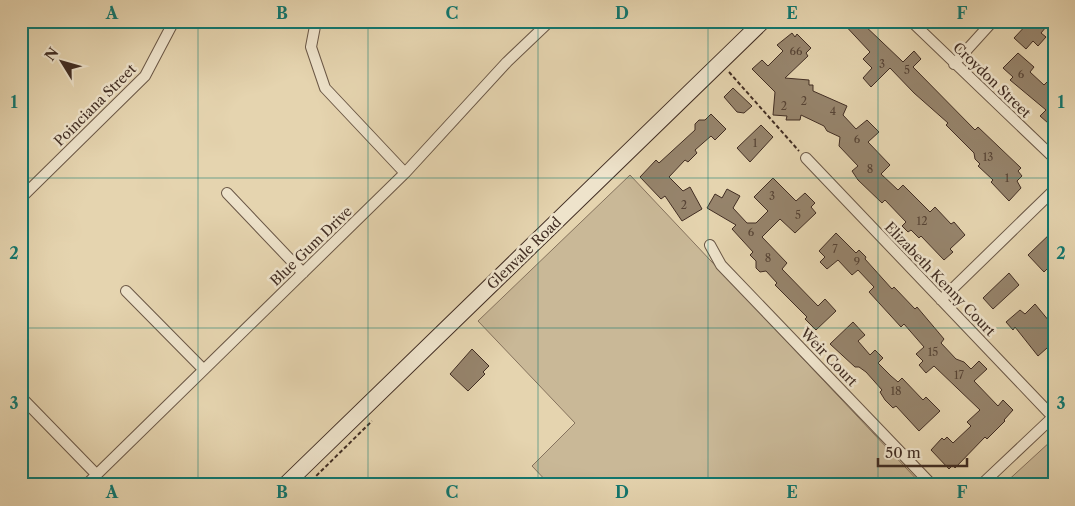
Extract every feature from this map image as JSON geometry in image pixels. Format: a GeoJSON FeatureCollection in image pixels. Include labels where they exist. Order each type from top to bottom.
{"type":"FeatureCollection","features":[{"type":"Feature","properties":{"kind":"street","name":"Poinciana Street"},"geometry":{"type":"LineString","coordinates":[[21,198],[145,76],[174,21]]}},
{"type":"Feature","properties":{"kind":"street"},"geometry":{"type":"LineString","coordinates":[[316,21],[312,47],[325,88],[404,173]]}},
{"type":"Feature","properties":{"kind":"street","name":"Glenvale Road"},"geometry":{"type":"LineString","coordinates":[[285,485],[762,21]]}},
{"type":"Feature","properties":{"kind":"street","name":"Croydon Street"},"geometry":{"type":"LineString","coordinates":[[912,21],[954,64],[1054,158]]}},
{"type":"Feature","properties":{"kind":"street"},"geometry":{"type":"LineString","coordinates":[[954,64],[993,21]]}},
{"type":"Feature","properties":{"kind":"street","name":"Blue Gum Drive"},"geometry":{"type":"LineString","coordinates":[[86,485],[404,173],[544,23]]}},
{"type":"Feature","properties":{"kind":"street","name":"Elizabeth Kenny Court"},"geometry":{"type":"LineString","coordinates":[[806,158],[1053,418]]}},
{"type":"Feature","properties":{"kind":"street"},"geometry":{"type":"LineString","coordinates":[[940,300],[1054,190]]}},
{"type":"Feature","properties":{"kind":"street"},"geometry":{"type":"LineString","coordinates":[[227,193],[303,273]]}},
{"type":"Feature","properties":{"kind":"street","name":"Weir Court"},"geometry":{"type":"LineString","coordinates":[[710,245],[721,265],[932,485]]}},
{"type":"Feature","properties":{"kind":"street"},"geometry":{"type":"LineString","coordinates":[[126,291],[203,369]]}},
{"type":"Feature","properties":{"kind":"street"},"geometry":{"type":"LineString","coordinates":[[21,397],[96,474]]}},
{"type":"Feature","properties":{"kind":"street"},"geometry":{"type":"LineString","coordinates":[[981,485],[1053,418]]}},
{"type":"Feature","properties":{"kind":"path"},"geometry":{"type":"LineString","coordinates":[[728,70],[806,158]]}},
{"type":"Feature","properties":{"kind":"path"},"geometry":{"type":"LineString","coordinates":[[307,485],[376,416]]}},
{"type":"Feature","properties":{"kind":"shaded area"},"geometry":{"type":"Polygon","coordinates":[[[630,175],[922,485],[550,485],[532,466],[575,423],[478,321],[630,175]]]}},
{"type":"Feature","properties":{"kind":"shaded area"},"geometry":{"type":"Polygon","coordinates":[[[1051,441],[1054,441],[1054,485],[1003,485],[1051,441]]]}},
{"type":"Feature","properties":{"kind":"building"},"geometry":{"type":"Polygon","coordinates":[[[841,21],[860,21],[903,62],[914,51],[921,59],[913,67],[975,130],[978,127],[1021,168],[1018,171],[1022,176],[1017,181],[1021,188],[1009,201],[991,182],[993,180],[978,166],[980,164],[975,159],[974,153],[946,125],[948,123],[914,93],[890,68],[871,87],[863,78],[872,68],[863,59],[870,52],[841,21]]]}},
{"type":"Feature","properties":{"kind":"building"},"geometry":{"type":"Polygon","coordinates":[[[1030,21],[1051,21],[1041,33],[1046,37],[1038,46],[1033,41],[1026,49],[1014,38],[1030,21]]]}},
{"type":"Feature","properties":{"kind":"building"},"geometry":{"type":"Polygon","coordinates":[[[792,33],[795,37],[797,34],[811,48],[806,53],[808,56],[785,78],[809,80],[809,85],[813,85],[813,91],[847,106],[843,115],[856,129],[867,120],[879,132],[868,142],[890,165],[881,174],[898,190],[903,185],[930,212],[935,207],[951,224],[954,222],[965,235],[950,249],[953,252],[944,260],[921,236],[919,238],[911,230],[908,232],[902,226],[906,222],[885,200],[882,203],[858,180],[852,171],[858,166],[839,146],[840,137],[827,131],[824,126],[801,115],[800,120],[786,120],[787,116],[773,115],[775,92],[752,69],[762,60],[768,66],[783,51],[777,45],[792,33]]]}},
{"type":"Feature","properties":{"kind":"building"},"geometry":{"type":"Polygon","coordinates":[[[1018,53],[1034,67],[1030,72],[1044,85],[1054,75],[1054,118],[1048,123],[1040,116],[1046,110],[1010,80],[1013,77],[1003,68],[1018,53]]]}},
{"type":"Feature","properties":{"kind":"building"},"geometry":{"type":"Polygon","coordinates":[[[733,88],[752,106],[744,113],[737,112],[724,97],[733,88]]]}},
{"type":"Feature","properties":{"kind":"building"},"geometry":{"type":"Polygon","coordinates":[[[711,114],[726,129],[715,140],[711,136],[695,150],[697,153],[688,162],[685,160],[669,177],[683,191],[690,187],[702,209],[682,221],[665,196],[661,199],[640,177],[656,160],[659,163],[695,130],[695,124],[699,120],[705,120],[711,114]]]}},
{"type":"Feature","properties":{"kind":"building"},"geometry":{"type":"Polygon","coordinates":[[[761,125],[773,137],[750,162],[737,148],[761,125]]]}},
{"type":"Feature","properties":{"kind":"building"},"geometry":{"type":"Polygon","coordinates":[[[773,178],[796,201],[805,193],[815,203],[811,207],[816,213],[795,233],[780,219],[762,237],[787,263],[782,269],[818,306],[825,299],[836,311],[816,330],[805,319],[807,317],[775,285],[777,283],[766,271],[760,272],[756,268],[756,261],[750,255],[753,252],[732,229],[736,225],[707,208],[715,194],[722,198],[727,189],[740,196],[733,208],[747,223],[756,223],[768,211],[754,197],[773,178]]]}},
{"type":"Feature","properties":{"kind":"building"},"geometry":{"type":"Polygon","coordinates":[[[1054,230],[1054,262],[1044,272],[1028,255],[1054,230]]]}},
{"type":"Feature","properties":{"kind":"building"},"geometry":{"type":"Polygon","coordinates":[[[836,233],[856,253],[859,250],[866,257],[865,259],[892,289],[894,287],[915,309],[917,307],[944,339],[941,343],[956,359],[964,362],[971,369],[979,361],[987,369],[974,381],[998,406],[1003,400],[1013,410],[987,439],[985,437],[955,468],[953,465],[949,469],[931,450],[942,438],[944,440],[947,437],[953,443],[971,426],[967,422],[980,410],[934,366],[926,373],[919,365],[923,361],[916,354],[924,347],[904,324],[901,327],[869,292],[874,287],[858,270],[852,275],[838,260],[827,269],[820,262],[825,257],[819,251],[836,233]]]}},
{"type":"Feature","properties":{"kind":"building"},"geometry":{"type":"Polygon","coordinates":[[[1009,273],[1019,285],[993,309],[983,298],[1009,273]]]}},
{"type":"Feature","properties":{"kind":"building"},"geometry":{"type":"Polygon","coordinates":[[[1035,304],[1054,327],[1054,355],[1047,348],[1038,356],[1015,327],[1013,330],[1006,322],[1020,310],[1025,314],[1035,304]]]}},
{"type":"Feature","properties":{"kind":"building"},"geometry":{"type":"Polygon","coordinates":[[[853,322],[865,335],[858,341],[870,355],[875,350],[883,358],[878,363],[891,376],[898,382],[902,378],[923,400],[926,397],[940,411],[919,431],[896,406],[893,408],[885,400],[880,392],[882,390],[866,372],[859,367],[855,367],[830,344],[853,322]]]}},
{"type":"Feature","properties":{"kind":"building"},"geometry":{"type":"Polygon","coordinates":[[[472,349],[489,366],[483,372],[485,374],[468,391],[450,374],[472,349]]]}}]}
